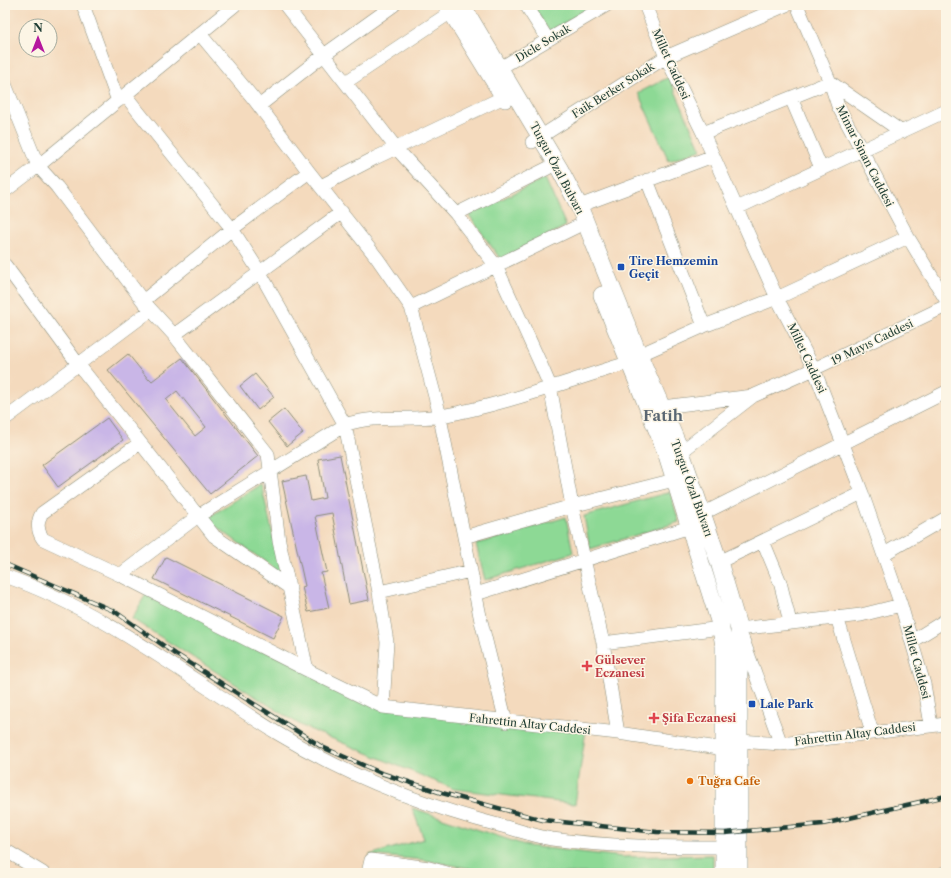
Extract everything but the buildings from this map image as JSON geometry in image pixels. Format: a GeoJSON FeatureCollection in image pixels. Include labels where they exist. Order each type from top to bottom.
{"type":"FeatureCollection","features":[{"type":"Feature","properties":{"kind":"main road","name":"Turgut Özal Bulvarı"},"geometry":{"type":"LineString","coordinates":[[454,7],[500,68],[536,139],[634,359],[662,407],[681,452],[719,562],[739,629],[739,873]]}},
{"type":"Feature","properties":{"kind":"main road","name":"Turgut Özal Bulvarı"},"geometry":{"type":"LineString","coordinates":[[454,7],[504,98],[536,139],[579,206],[666,452],[712,594],[724,646],[724,873]]}},
{"type":"Feature","properties":{"kind":"street"},"geometry":{"type":"LineString","coordinates":[[83,5],[122,98],[232,229],[259,271],[345,425],[379,592],[387,642],[383,707]]}},
{"type":"Feature","properties":{"kind":"street"},"geometry":{"type":"LineString","coordinates":[[5,191],[38,166],[235,5]]}},
{"type":"Feature","properties":{"kind":"street"},"geometry":{"type":"LineString","coordinates":[[286,5],[397,149],[456,214],[496,266],[550,386],[572,506],[603,643],[618,733]]}},
{"type":"Feature","properties":{"kind":"street"},"geometry":{"type":"LineString","coordinates":[[260,106],[324,55],[394,5]]}},
{"type":"Feature","properties":{"kind":"street"},"geometry":{"type":"LineString","coordinates":[[526,5],[548,40]]}},
{"type":"Feature","properties":{"kind":"street","name":"Dicle Sokak"},"geometry":{"type":"LineString","coordinates":[[500,68],[607,5]]}},
{"type":"Feature","properties":{"kind":"street","name":"Millet Caddesi"},"geometry":{"type":"LineString","coordinates":[[645,5],[666,57],[738,208],[778,298],[814,370],[862,493],[901,605],[924,684],[931,725]]}},
{"type":"Feature","properties":{"kind":"street","name":"Faik Berker Sokak"},"geometry":{"type":"LineString","coordinates":[[536,139],[666,57],[786,5]]}},
{"type":"Feature","properties":{"kind":"street","name":"Mimar Sinan Caddesi"},"geometry":{"type":"LineString","coordinates":[[797,5],[830,82],[838,106],[908,237],[946,300]]}},
{"type":"Feature","properties":{"kind":"street"},"geometry":{"type":"LineString","coordinates":[[346,82],[454,7]]}},
{"type":"Feature","properties":{"kind":"street"},"geometry":{"type":"LineString","coordinates":[[200,34],[260,106],[308,172],[342,212],[377,258],[411,307],[419,331],[440,416],[471,571],[506,722]]}},
{"type":"Feature","properties":{"kind":"street"},"geometry":{"type":"LineString","coordinates":[[703,133],[830,82],[902,132]]}},
{"type":"Feature","properties":{"kind":"street"},"geometry":{"type":"LineString","coordinates":[[5,84],[38,166],[57,187],[147,306],[174,335],[268,454],[280,541],[307,670]]}},
{"type":"Feature","properties":{"kind":"street"},"geometry":{"type":"LineString","coordinates":[[321,186],[375,158],[504,98]]}},
{"type":"Feature","properties":{"kind":"street"},"geometry":{"type":"LineString","coordinates":[[791,98],[821,168]]}},
{"type":"Feature","properties":{"kind":"street"},"geometry":{"type":"LineString","coordinates":[[738,208],[946,110]]}},
{"type":"Feature","properties":{"kind":"street"},"geometry":{"type":"LineString","coordinates":[[579,206],[713,156]]}},
{"type":"Feature","properties":{"kind":"street"},"geometry":{"type":"LineString","coordinates":[[456,214],[548,168]]}},
{"type":"Feature","properties":{"kind":"street"},"geometry":{"type":"LineString","coordinates":[[5,419],[78,364],[147,306],[232,229],[308,172]]}},
{"type":"Feature","properties":{"kind":"street"},"geometry":{"type":"LineString","coordinates":[[647,180],[704,326]]}},
{"type":"Feature","properties":{"kind":"street"},"geometry":{"type":"LineString","coordinates":[[174,335],[259,271],[342,212]]}},
{"type":"Feature","properties":{"kind":"street"},"geometry":{"type":"LineString","coordinates":[[411,307],[576,227]]}},
{"type":"Feature","properties":{"kind":"street"},"geometry":{"type":"LineString","coordinates":[[120,575],[198,516],[345,425],[358,420],[440,416],[484,406],[634,359],[704,326],[778,298],[908,237]]}},
{"type":"Feature","properties":{"kind":"street"},"geometry":{"type":"LineString","coordinates":[[5,265],[78,364],[214,536],[290,588]]}},
{"type":"Feature","properties":{"kind":"street","name":"19 Mayıs Caddesi"},"geometry":{"type":"LineString","coordinates":[[753,396],[814,370],[946,306]]}},
{"type":"Feature","properties":{"kind":"street"},"geometry":{"type":"LineString","coordinates":[[702,514],[946,392]]}},
{"type":"Feature","properties":{"kind":"street"},"geometry":{"type":"LineString","coordinates":[[662,407],[753,396]]}},
{"type":"Feature","properties":{"kind":"street"},"geometry":{"type":"LineString","coordinates":[[681,452],[753,396]]}},
{"type":"Feature","properties":{"kind":"street","name":"Fahrettin Altay Caddesi"},"geometry":{"type":"LineString","coordinates":[[140,443],[42,513],[38,528],[43,539],[120,575],[383,707],[506,722],[618,733],[724,749]]}},
{"type":"Feature","properties":{"kind":"street"},"geometry":{"type":"LineString","coordinates":[[464,537],[572,506],[674,480]]}},
{"type":"Feature","properties":{"kind":"street"},"geometry":{"type":"LineString","coordinates":[[719,562],[862,493]]}},
{"type":"Feature","properties":{"kind":"street"},"geometry":{"type":"LineString","coordinates":[[884,554],[946,518]]}},
{"type":"Feature","properties":{"kind":"street"},"geometry":{"type":"LineString","coordinates":[[476,594],[690,527]]}},
{"type":"Feature","properties":{"kind":"street"},"geometry":{"type":"LineString","coordinates":[[763,541],[780,582],[790,622]]}},
{"type":"Feature","properties":{"kind":"street"},"geometry":{"type":"LineString","coordinates":[[379,592],[471,571]]}},
{"type":"Feature","properties":{"kind":"street"},"geometry":{"type":"LineString","coordinates":[[5,576],[34,586],[105,621],[278,734],[322,759],[389,789],[473,819],[550,838],[651,847],[724,847]]}},
{"type":"Feature","properties":{"kind":"street"},"geometry":{"type":"LineString","coordinates":[[781,744],[739,629],[861,615],[901,605]]}},
{"type":"Feature","properties":{"kind":"street"},"geometry":{"type":"LineString","coordinates":[[837,617],[872,732]]}},
{"type":"Feature","properties":{"kind":"street"},"geometry":{"type":"LineString","coordinates":[[912,641],[946,620]]}},
{"type":"Feature","properties":{"kind":"street"},"geometry":{"type":"LineString","coordinates":[[603,643],[721,628]]}},
{"type":"Feature","properties":{"kind":"street","name":"Fahrettin Altay Caddesi"},"geometry":{"type":"LineString","coordinates":[[740,741],[781,744],[946,724]]}},
{"type":"Feature","properties":{"kind":"street"},"geometry":{"type":"LineString","coordinates":[[5,850],[43,873]]}},
{"type":"Feature","properties":{"kind":"street"},"geometry":{"type":"LineString","coordinates":[[368,873],[371,860],[429,868],[447,873]]}},
{"type":"Feature","properties":{"kind":"green space"},"geometry":{"type":"Polygon","coordinates":[[[533,5],[595,5],[549,32],[533,5]]]}},
{"type":"Feature","properties":{"kind":"green space"},"geometry":{"type":"Polygon","coordinates":[[[669,77],[701,150],[669,161],[638,93],[669,77]]]}},
{"type":"Feature","properties":{"kind":"green space"},"geometry":{"type":"Polygon","coordinates":[[[545,178],[566,226],[501,260],[469,215],[545,178]]]}},
{"type":"Feature","properties":{"kind":"green space"},"geometry":{"type":"Polygon","coordinates":[[[261,484],[281,569],[279,572],[211,523],[209,517],[261,484]]]}},
{"type":"Feature","properties":{"kind":"green space"},"geometry":{"type":"Polygon","coordinates":[[[670,492],[679,522],[590,549],[584,516],[670,492]]]}},
{"type":"Feature","properties":{"kind":"green space"},"geometry":{"type":"Polygon","coordinates":[[[566,517],[573,553],[485,580],[476,544],[566,517]]]}},
{"type":"Feature","properties":{"kind":"green space"},"geometry":{"type":"Polygon","coordinates":[[[148,590],[383,707],[586,730],[575,804],[454,789],[302,726],[132,619],[148,590]]]}},
{"type":"Feature","properties":{"kind":"green space"},"geometry":{"type":"Polygon","coordinates":[[[412,808],[528,846],[623,857],[713,855],[713,873],[495,873],[424,860],[369,855],[424,839],[412,808]]]}},
{"type":"Feature","properties":{"kind":"railway"},"geometry":{"type":"LineString","coordinates":[[5,564],[114,611],[177,655],[322,747],[381,773],[442,793],[543,820],[657,832],[725,833],[823,824],[946,796]]}},
{"type":"Feature","properties":{"kind":"place","name":"Tire Hemzemin Geçit"},"geometry":{"type":"Point","coordinates":[621,267]}},
{"type":"Feature","properties":{"kind":"place","name":"Gülsever Eczanesi"},"geometry":{"type":"Point","coordinates":[587,666]}},
{"type":"Feature","properties":{"kind":"place","name":"Lale Park"},"geometry":{"type":"Point","coordinates":[752,704]}},
{"type":"Feature","properties":{"kind":"place","name":"Şifa Eczanesi"},"geometry":{"type":"Point","coordinates":[654,718]}},
{"type":"Feature","properties":{"kind":"place","name":"Tuğra Cafe"},"geometry":{"type":"Point","coordinates":[690,781]}},
{"type":"Feature","properties":{"kind":"district","name":"Fatih"},"geometry":{"type":"Point","coordinates":[663,416]}}]}
